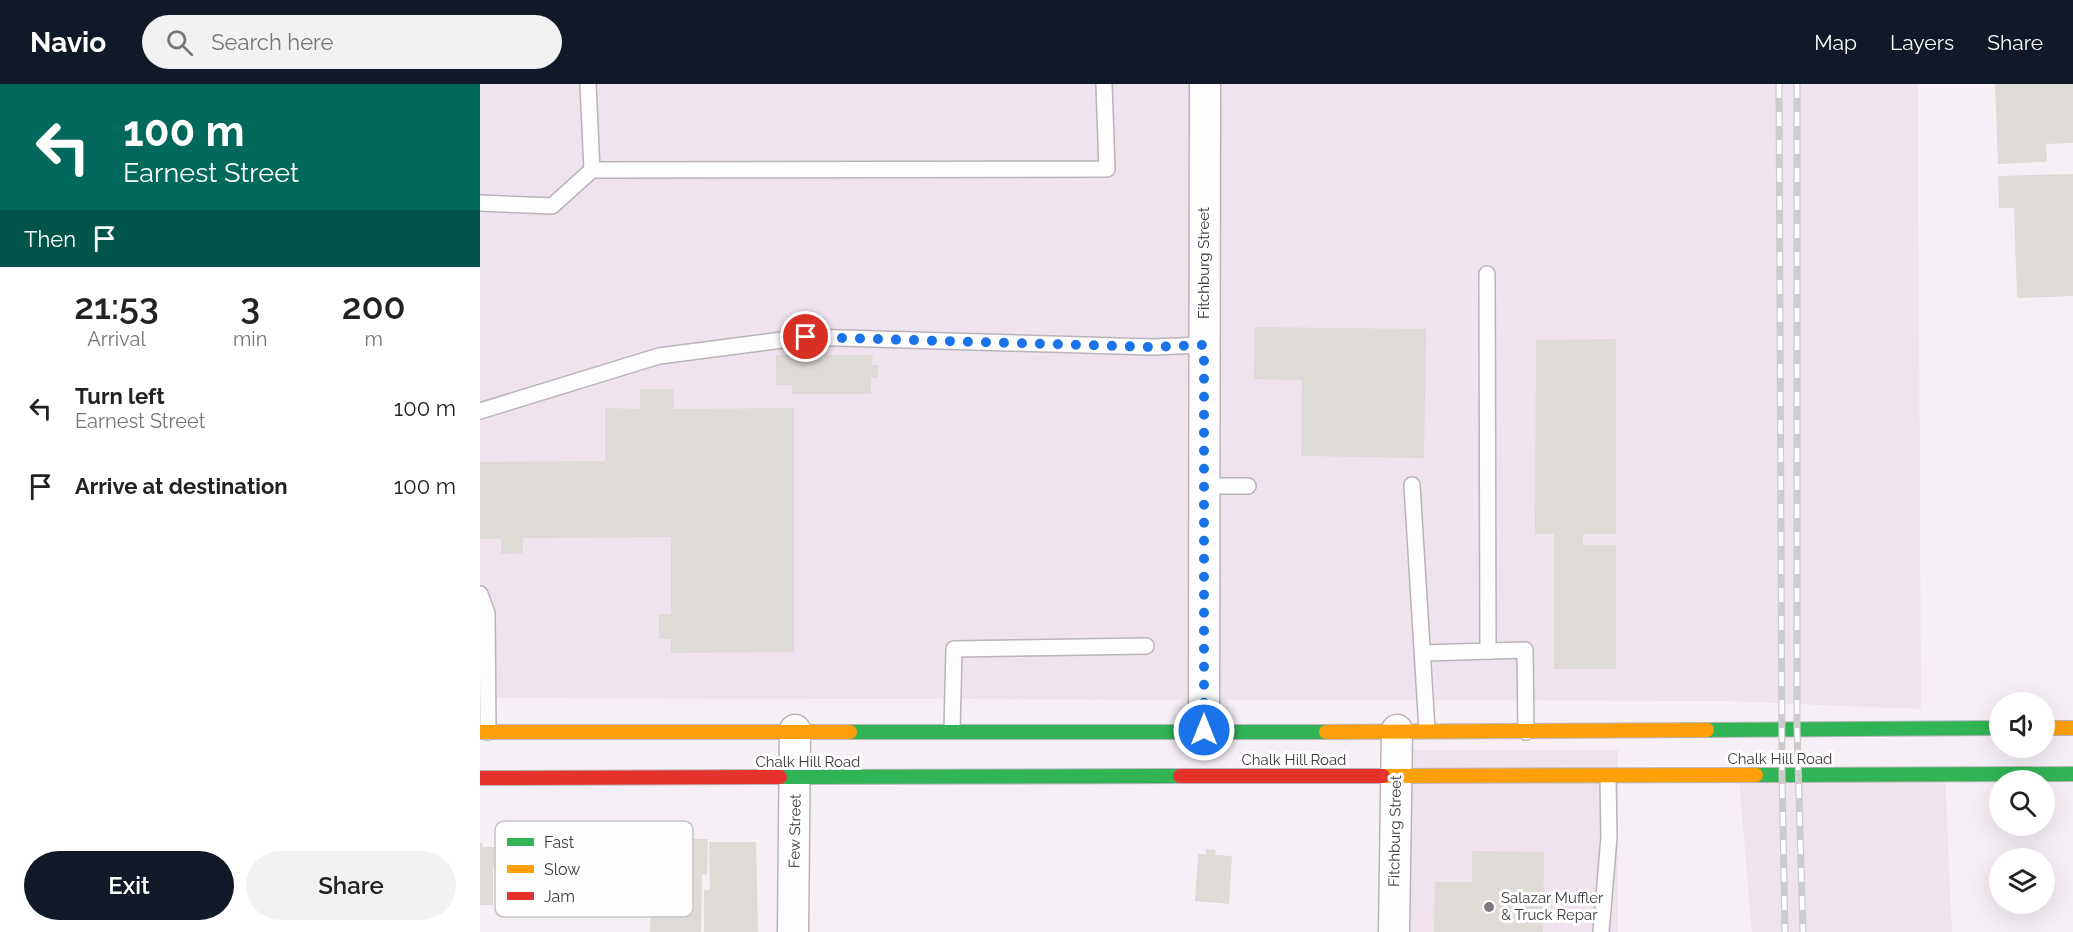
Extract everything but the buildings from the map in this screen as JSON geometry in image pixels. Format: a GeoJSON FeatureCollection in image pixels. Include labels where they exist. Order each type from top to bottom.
{"type":"FeatureCollection","features":[{"type":"Feature","properties":{"kind":"street","name":"Fitchburg Street"},"geometry":{"type":"LineString","coordinates":[[1204,730],[1205,84]]}},
{"type":"Feature","properties":{"kind":"street","name":"Chalk Hill Road"},"geometry":{"type":"LineString","coordinates":[[485,736],[795,730],[1526,732],[1989,728]]}},
{"type":"Feature","properties":{"kind":"street"},"geometry":{"type":"LineString","coordinates":[[2055,728],[2073,728]]}},
{"type":"Feature","properties":{"kind":"street","name":"Few Street"},"geometry":{"type":"LineString","coordinates":[[793,932],[795,730]]}},
{"type":"Feature","properties":{"kind":"street","name":"Fitchburg Street"},"geometry":{"type":"LineString","coordinates":[[1394,932],[1397,730]]}},
{"type":"Feature","properties":{"kind":"street","name":"Chalk Hill Road"},"geometry":{"type":"LineString","coordinates":[[485,774],[796,778],[2073,774]]}},
{"type":"Feature","properties":{"kind":"lane"},"geometry":{"type":"LineString","coordinates":[[577,84],[588,84],[592,170]]}},
{"type":"Feature","properties":{"kind":"lane"},"geometry":{"type":"LineString","coordinates":[[480,203],[552,206],[592,170],[1107,169],[1104,84]]}},
{"type":"Feature","properties":{"kind":"lane"},"geometry":{"type":"LineString","coordinates":[[1487,274],[1488,651]]}},
{"type":"Feature","properties":{"kind":"lane"},"geometry":{"type":"LineString","coordinates":[[480,411],[659,356],[806,337],[1152,347],[1204,345]]}},
{"type":"Feature","properties":{"kind":"lane"},"geometry":{"type":"LineString","coordinates":[[1412,485],[1427,730]]}},
{"type":"Feature","properties":{"kind":"lane"},"geometry":{"type":"LineString","coordinates":[[1204,486],[1248,486]]}},
{"type":"Feature","properties":{"kind":"lane"},"geometry":{"type":"LineString","coordinates":[[480,594],[487,613],[485,736]]}},
{"type":"Feature","properties":{"kind":"lane"},"geometry":{"type":"LineString","coordinates":[[952,731],[954,650],[1146,646]]}},
{"type":"Feature","properties":{"kind":"lane"},"geometry":{"type":"LineString","coordinates":[[1424,653],[1525,650],[1526,732]]}},
{"type":"Feature","properties":{"kind":"lane"},"geometry":{"type":"LineString","coordinates":[[1601,932],[1609,837],[1608,777]]}},
{"type":"Feature","properties":{"kind":"shaded area"},"geometry":{"type":"Polygon","coordinates":[[[480,84],[1918,84],[1921,709],[1724,701],[480,698],[480,84]]]}},
{"type":"Feature","properties":{"kind":"shaded area"},"geometry":{"type":"Polygon","coordinates":[[[1405,750],[1618,750],[1618,932],[1404,932],[1405,750]]]}},
{"type":"Feature","properties":{"kind":"shaded area"},"geometry":{"type":"Polygon","coordinates":[[[1738,768],[1945,775],[1952,932],[1752,932],[1738,768]]]}},
{"type":"Feature","properties":{"kind":"railway"},"geometry":{"type":"LineString","coordinates":[[1779,84],[1782,775],[1785,932]]}},
{"type":"Feature","properties":{"kind":"railway"},"geometry":{"type":"LineString","coordinates":[[1797,84],[1797,728],[1803,932]]}},
{"type":"Feature","properties":{"kind":"traffic: fast"},"geometry":{"type":"LineString","coordinates":[[1707,730],[1989,728]]}},
{"type":"Feature","properties":{"kind":"traffic: fast"},"geometry":{"type":"LineString","coordinates":[[850,732],[1326,732]]}},
{"type":"Feature","properties":{"kind":"traffic: fast"},"geometry":{"type":"LineString","coordinates":[[1756,775],[2073,774]]}},
{"type":"Feature","properties":{"kind":"traffic: fast"},"geometry":{"type":"LineString","coordinates":[[780,777],[1180,776]]}},
{"type":"Feature","properties":{"kind":"traffic: slow"},"geometry":{"type":"LineString","coordinates":[[2055,728],[2073,728]]}},
{"type":"Feature","properties":{"kind":"traffic: slow"},"geometry":{"type":"LineString","coordinates":[[1326,732],[1707,730]]}},
{"type":"Feature","properties":{"kind":"traffic: slow"},"geometry":{"type":"LineString","coordinates":[[480,732],[850,732]]}},
{"type":"Feature","properties":{"kind":"traffic: slow"},"geometry":{"type":"LineString","coordinates":[[1383,776],[1756,775]]}},
{"type":"Feature","properties":{"kind":"traffic: jam"},"geometry":{"type":"LineString","coordinates":[[1180,776],[1383,776]]}},
{"type":"Feature","properties":{"kind":"traffic: jam"},"geometry":{"type":"LineString","coordinates":[[480,778],[780,777]]}},
{"type":"Feature","properties":{"kind":"place","name":"Salazar Muffler & Truck Repar"},"geometry":{"type":"Point","coordinates":[1489,907]}},
{"type":"Feature","properties":{"kind":"route"},"geometry":{"type":"LineString","coordinates":[[806,337],[1152,347],[1204,345],[1204,730]]}}]}
